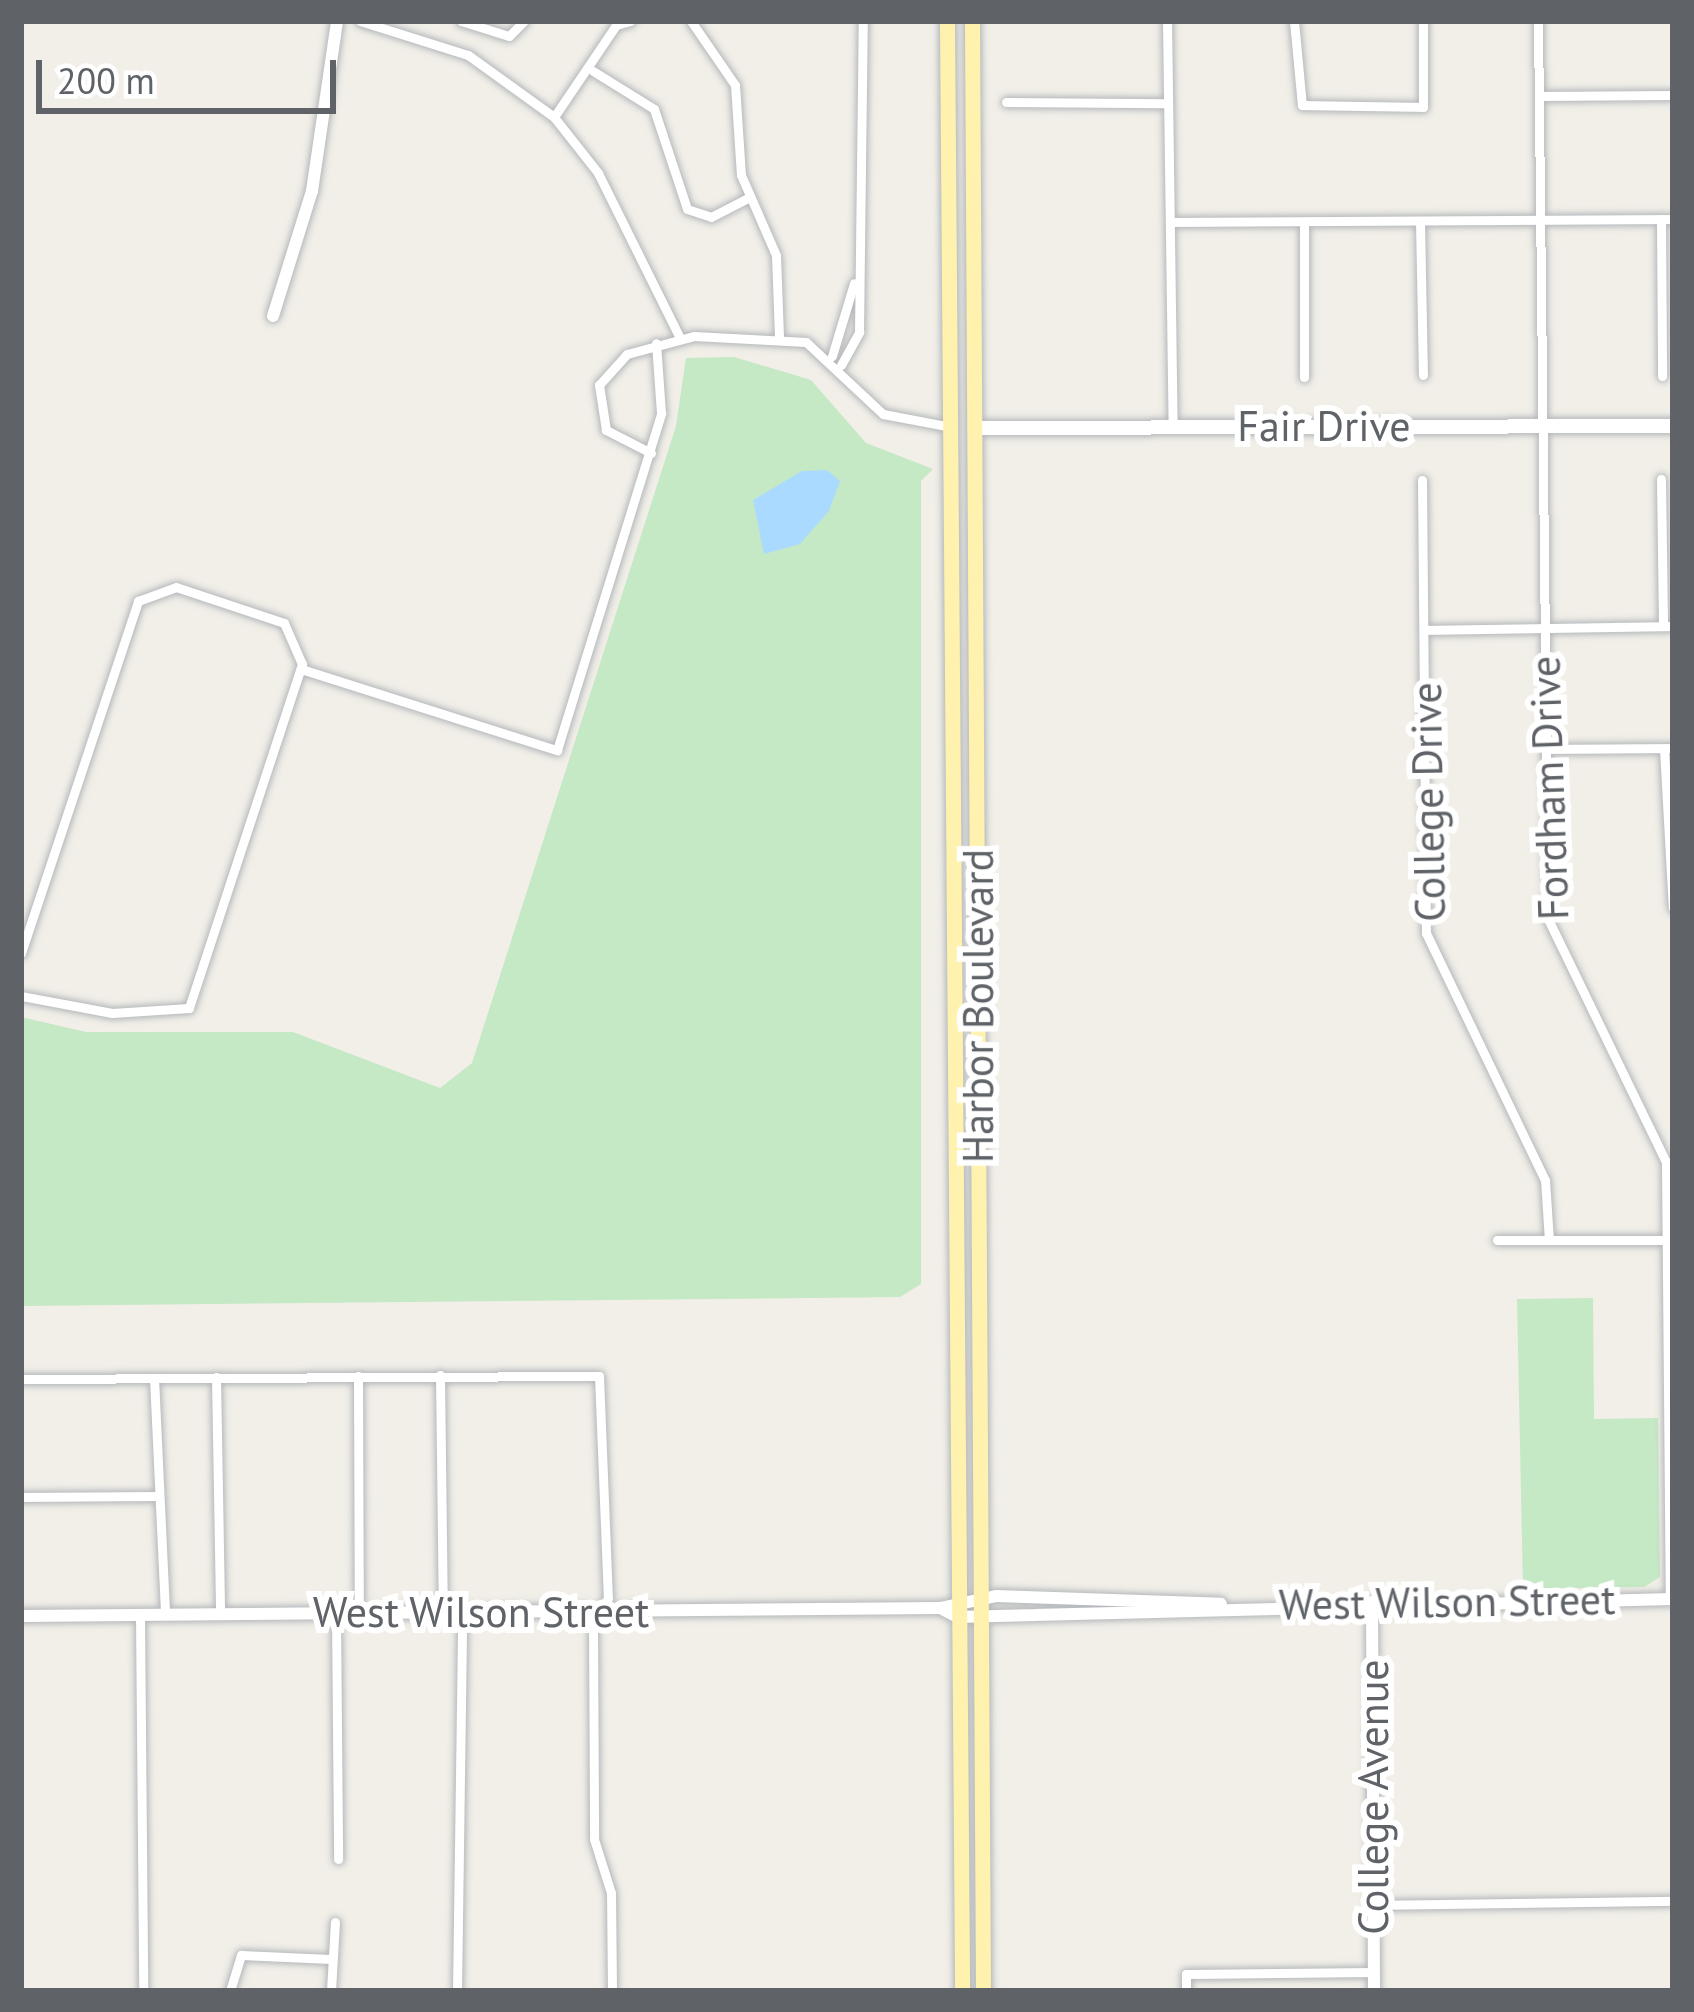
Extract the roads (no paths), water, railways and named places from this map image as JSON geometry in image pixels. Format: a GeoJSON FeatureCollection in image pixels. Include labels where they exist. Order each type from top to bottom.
{"type":"FeatureCollection","features":[{"type":"Feature","properties":{"kind":"main road","name":"Harbor Boulevard"},"geometry":{"type":"LineString","coordinates":[[947,21],[962,1991]]}},
{"type":"Feature","properties":{"kind":"main road","name":"Harbor Boulevard"},"geometry":{"type":"LineString","coordinates":[[972,21],[982,1991]]}},
{"type":"Feature","properties":{"kind":"main road","name":"Fair Drive"},"geometry":{"type":"LineString","coordinates":[[975,428],[1673,426]]}},
{"type":"Feature","properties":{"kind":"main road"},"geometry":{"type":"LineString","coordinates":[[951,427],[975,428]]}},
{"type":"Feature","properties":{"kind":"street"},"geometry":{"type":"LineString","coordinates":[[273,316],[312,190],[337,21]]}},
{"type":"Feature","properties":{"kind":"street"},"geometry":{"type":"LineString","coordinates":[[360,21],[469,55],[554,117],[631,231],[680,338]]}},
{"type":"Feature","properties":{"kind":"street"},"geometry":{"type":"LineString","coordinates":[[461,21],[509,36],[524,21]]}},
{"type":"Feature","properties":{"kind":"street"},"geometry":{"type":"LineString","coordinates":[[554,117],[593,71],[616,25],[630,21]]}},
{"type":"Feature","properties":{"kind":"street"},"geometry":{"type":"LineString","coordinates":[[691,21],[735,85],[748,198],[776,255],[779,337]]}},
{"type":"Feature","properties":{"kind":"street"},"geometry":{"type":"LineString","coordinates":[[836,360],[854,316],[862,21]]}},
{"type":"Feature","properties":{"kind":"street"},"geometry":{"type":"LineString","coordinates":[[1167,21],[1173,426]]}},
{"type":"Feature","properties":{"kind":"street"},"geometry":{"type":"LineString","coordinates":[[1294,21],[1302,105],[1423,107],[1423,21]]}},
{"type":"Feature","properties":{"kind":"street","name":"Fordham Drive"},"geometry":{"type":"LineString","coordinates":[[1538,21],[1550,929],[1659,1135],[1670,1240],[1672,1599]]}},
{"type":"Feature","properties":{"kind":"street"},"geometry":{"type":"LineString","coordinates":[[593,71],[654,109],[687,209],[711,217],[748,198]]}},
{"type":"Feature","properties":{"kind":"street"},"geometry":{"type":"LineString","coordinates":[[1539,95],[1673,94]]}},
{"type":"Feature","properties":{"kind":"street"},"geometry":{"type":"LineString","coordinates":[[1006,101],[1168,103]]}},
{"type":"Feature","properties":{"kind":"street"},"geometry":{"type":"LineString","coordinates":[[1170,222],[1667,219],[1662,376]]}},
{"type":"Feature","properties":{"kind":"street"},"geometry":{"type":"LineString","coordinates":[[1420,221],[1423,375]]}},
{"type":"Feature","properties":{"kind":"street"},"geometry":{"type":"LineString","coordinates":[[1304,222],[1304,376]]}},
{"type":"Feature","properties":{"kind":"street"},"geometry":{"type":"LineString","coordinates":[[652,453],[606,430],[604,373],[656,343],[680,338],[779,337],[836,360],[883,414],[951,427]]}},
{"type":"Feature","properties":{"kind":"street"},"geometry":{"type":"LineString","coordinates":[[301,669],[557,749],[652,453],[656,343]]}},
{"type":"Feature","properties":{"kind":"street"},"geometry":{"type":"LineString","coordinates":[[1425,630],[1668,626],[1661,479]]}},
{"type":"Feature","properties":{"kind":"street","name":"College Drive"},"geometry":{"type":"LineString","coordinates":[[1422,480],[1426,934],[1545,1180],[1549,1240]]}},
{"type":"Feature","properties":{"kind":"street"},"geometry":{"type":"LineString","coordinates":[[21,953],[138,601],[176,587],[273,618],[301,644],[301,669],[189,1008],[112,1012],[21,996]]}},
{"type":"Feature","properties":{"kind":"street"},"geometry":{"type":"LineString","coordinates":[[1545,748],[1668,748],[1673,908]]}},
{"type":"Feature","properties":{"kind":"street"},"geometry":{"type":"LineString","coordinates":[[1497,1240],[1670,1240]]}},
{"type":"Feature","properties":{"kind":"street"},"geometry":{"type":"LineString","coordinates":[[440,1375],[443,1612]]}},
{"type":"Feature","properties":{"kind":"street"},"geometry":{"type":"LineString","coordinates":[[358,1376],[358,1613]]}},
{"type":"Feature","properties":{"kind":"street"},"geometry":{"type":"LineString","coordinates":[[21,1379],[599,1376],[601,1611],[595,1839],[611,1893],[613,1991]]}},
{"type":"Feature","properties":{"kind":"street"},"geometry":{"type":"LineString","coordinates":[[216,1377],[220,1614]]}},
{"type":"Feature","properties":{"kind":"street"},"geometry":{"type":"LineString","coordinates":[[154,1378],[155,1496],[165,1615]]}},
{"type":"Feature","properties":{"kind":"street"},"geometry":{"type":"LineString","coordinates":[[21,1497],[155,1496]]}},
{"type":"Feature","properties":{"kind":"street","name":"West Wilson Street"},"geometry":{"type":"LineString","coordinates":[[940,1608],[958,1597],[979,1596],[1221,1604],[1672,1599]]}},
{"type":"Feature","properties":{"kind":"street","name":"College Avenue"},"geometry":{"type":"LineString","coordinates":[[1372,1603],[1374,1991]]}},
{"type":"Feature","properties":{"kind":"street","name":"West Wilson Street"},"geometry":{"type":"LineString","coordinates":[[21,1616],[940,1608],[958,1617],[1221,1604]]}},
{"type":"Feature","properties":{"kind":"street"},"geometry":{"type":"LineString","coordinates":[[457,1991],[462,1612]]}},
{"type":"Feature","properties":{"kind":"street"},"geometry":{"type":"LineString","coordinates":[[335,1613],[338,1859]]}},
{"type":"Feature","properties":{"kind":"street"},"geometry":{"type":"LineString","coordinates":[[140,1615],[143,1991]]}},
{"type":"Feature","properties":{"kind":"street"},"geometry":{"type":"LineString","coordinates":[[1373,1905],[1673,1901]]}},
{"type":"Feature","properties":{"kind":"street"},"geometry":{"type":"LineString","coordinates":[[331,1991],[335,1922]]}},
{"type":"Feature","properties":{"kind":"street"},"geometry":{"type":"LineString","coordinates":[[230,1991],[232,1958],[331,1959]]}},
{"type":"Feature","properties":{"kind":"street"},"geometry":{"type":"LineString","coordinates":[[1186,1991],[1186,1974],[1374,1972]]}},
{"type":"Feature","properties":{"kind":"water"},"geometry":{"type":"Polygon","coordinates":[[[827,470],[840,481],[829,511],[800,544],[764,554],[753,500],[802,471],[827,470]]]}}]}
